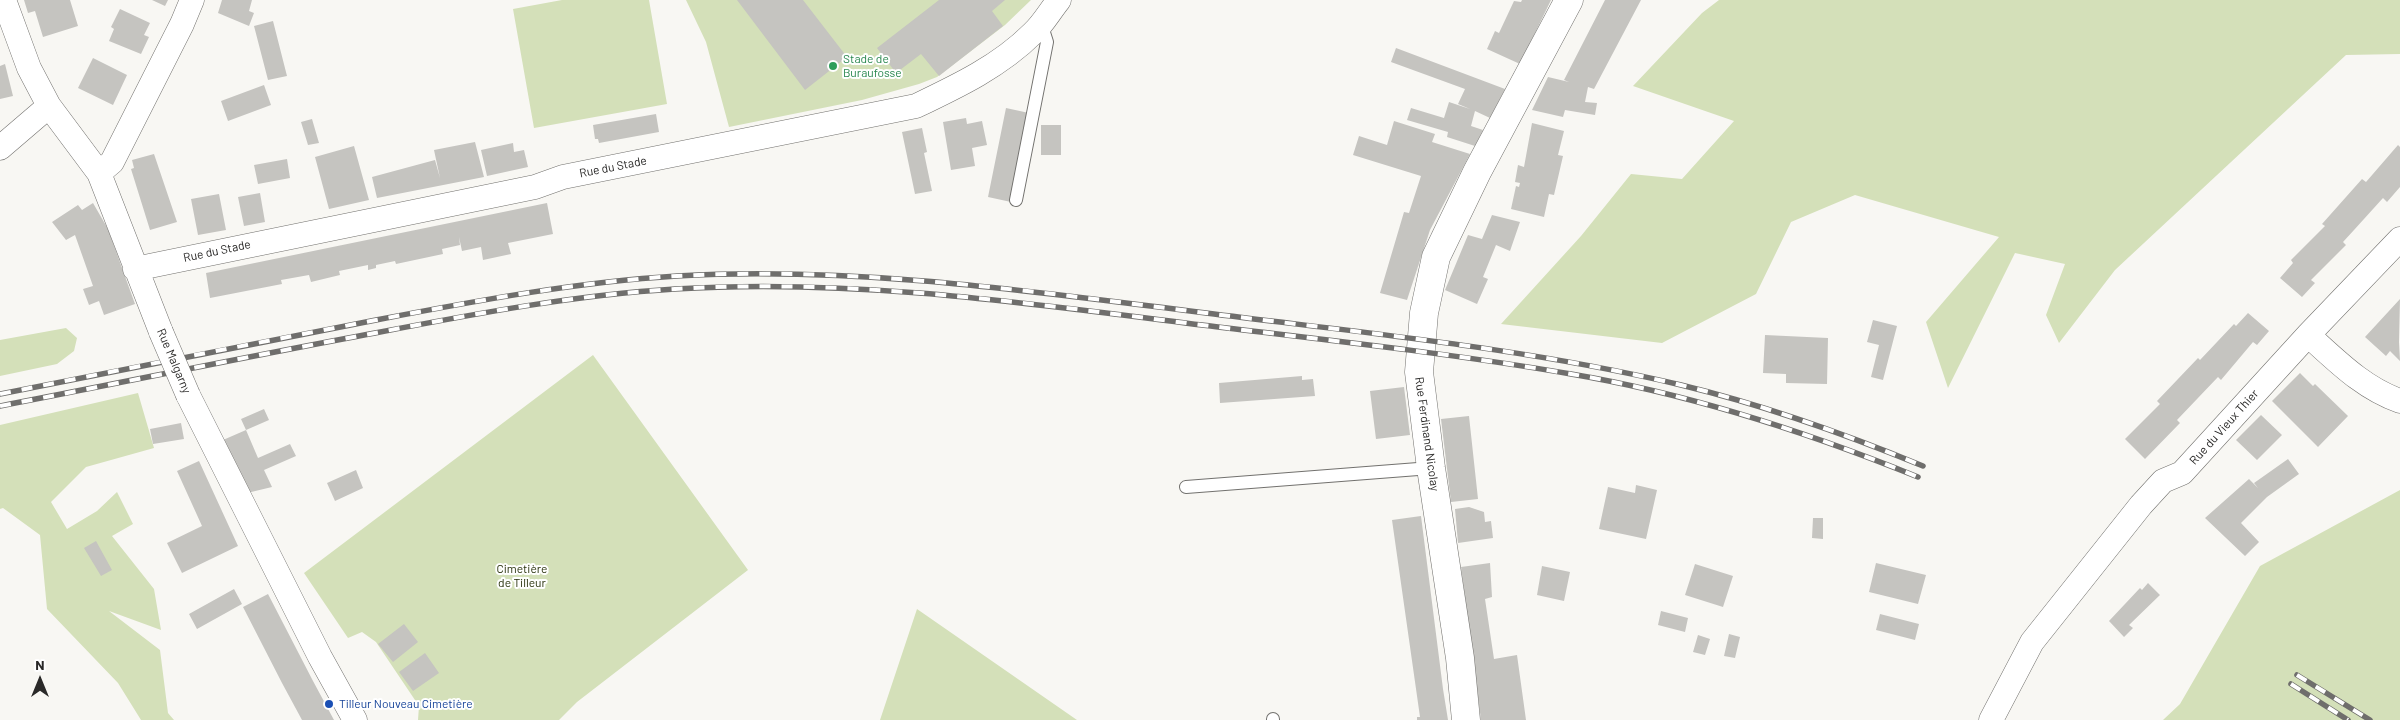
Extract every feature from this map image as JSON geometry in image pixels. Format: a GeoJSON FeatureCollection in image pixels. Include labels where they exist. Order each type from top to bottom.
{"type":"FeatureCollection","features":[{"type":"Feature","properties":{"kind":"street","name":"Rue Malgarny"},"geometry":{"type":"LineString","coordinates":[[4,0],[29,68],[49,106],[99,173],[135,269],[188,395],[320,657],[355,720]]}},
{"type":"Feature","properties":{"kind":"street"},"geometry":{"type":"LineString","coordinates":[[99,173],[112,162],[182,24],[192,0]]}},
{"type":"Feature","properties":{"kind":"street","name":"Rue du Stade"},"geometry":{"type":"LineString","coordinates":[[135,269],[535,186],[563,177],[916,106],[959,86],[1003,59],[1034,33],[1059,0]]}},
{"type":"Feature","properties":{"kind":"street","name":"Rue Ferdinand Nicolay"},"geometry":{"type":"LineString","coordinates":[[1466,720],[1460,658],[1430,468],[1419,372],[1424,313],[1436,257],[1477,172],[1569,0]]}},
{"type":"Feature","properties":{"kind":"street"},"geometry":{"type":"LineString","coordinates":[[0,148],[49,106]]}},
{"type":"Feature","properties":{"kind":"street","name":"Rue du Vieux Thier"},"geometry":{"type":"LineString","coordinates":[[1992,720],[2032,642],[2141,505],[2163,481],[2182,473],[2308,335],[2400,239]]}},
{"type":"Feature","properties":{"kind":"street"},"geometry":{"type":"LineString","coordinates":[[2308,335],[2356,379],[2385,396],[2400,401]]}},
{"type":"Feature","properties":{"kind":"lane"},"geometry":{"type":"LineString","coordinates":[[1016,200],[1047,42],[1041,23]]}},
{"type":"Feature","properties":{"kind":"lane"},"geometry":{"type":"LineString","coordinates":[[1186,488],[1430,468]]}},
{"type":"Feature","properties":{"kind":"green space"},"geometry":{"type":"Polygon","coordinates":[[[562,0],[649,0],[667,104],[534,128],[513,9],[562,0]]]}},
{"type":"Feature","properties":{"kind":"green space","name":"Stade de Buraufosse"},"geometry":{"type":"Polygon","coordinates":[[[686,0],[1031,0],[1005,25],[937,77],[862,100],[729,127],[706,42],[686,0]]]}},
{"type":"Feature","properties":{"kind":"green space"},"geometry":{"type":"Polygon","coordinates":[[[1719,0],[2400,0],[2400,54],[2346,55],[2115,270],[2059,343],[2046,315],[2065,264],[2015,253],[1948,388],[1926,322],[1999,237],[1855,195],[1791,222],[1756,294],[1662,343],[1501,324],[1581,236],[1631,174],[1682,179],[1734,121],[1633,86],[1702,13],[1719,0]]]}},
{"type":"Feature","properties":{"kind":"green space"},"geometry":{"type":"Polygon","coordinates":[[[66,328],[77,338],[74,351],[57,364],[0,376],[0,340],[66,328]]]}},
{"type":"Feature","properties":{"kind":"green space","name":"Cimetière de Tilleur"},"geometry":{"type":"Polygon","coordinates":[[[593,355],[748,570],[577,702],[559,720],[418,720],[419,706],[376,642],[362,632],[348,638],[304,573],[593,355]]]}},
{"type":"Feature","properties":{"kind":"green space"},"geometry":{"type":"Polygon","coordinates":[[[138,393],[154,448],[86,467],[51,502],[67,529],[97,511],[117,492],[133,524],[112,536],[154,589],[161,630],[109,611],[160,650],[168,713],[174,720],[141,720],[118,683],[47,609],[40,535],[3,508],[0,509],[0,425],[138,393]]]}},
{"type":"Feature","properties":{"kind":"green space"},"geometry":{"type":"Polygon","coordinates":[[[2400,490],[2400,720],[2163,720],[2180,704],[2260,566],[2400,490]]]}},
{"type":"Feature","properties":{"kind":"green space"},"geometry":{"type":"Polygon","coordinates":[[[917,609],[1077,720],[880,720],[917,609]]]}},
{"type":"Feature","properties":{"kind":"building"},"geometry":{"type":"Polygon","coordinates":[[[24,0],[70,0],[78,26],[43,37],[35,11],[28,13],[24,0]]]}},
{"type":"Feature","properties":{"kind":"building"},"geometry":{"type":"Polygon","coordinates":[[[152,0],[168,0],[165,6],[152,0]]]}},
{"type":"Feature","properties":{"kind":"building"},"geometry":{"type":"Polygon","coordinates":[[[222,0],[252,0],[249,11],[254,13],[249,26],[218,13],[222,0]]]}},
{"type":"Feature","properties":{"kind":"building"},"geometry":{"type":"Polygon","coordinates":[[[737,0],[803,0],[847,57],[805,90],[737,0]]]}},
{"type":"Feature","properties":{"kind":"building"},"geometry":{"type":"Polygon","coordinates":[[[939,0],[1005,0],[992,11],[1003,26],[939,76],[921,54],[896,73],[877,48],[939,0]]]}},
{"type":"Feature","properties":{"kind":"building"},"geometry":{"type":"Polygon","coordinates":[[[1522,0],[1551,0],[1520,64],[1487,49],[1495,31],[1499,33],[1514,1],[1521,2],[1522,0]]]}},
{"type":"Feature","properties":{"kind":"building"},"geometry":{"type":"Polygon","coordinates":[[[1605,0],[1641,0],[1594,89],[1588,87],[1585,102],[1597,103],[1595,115],[1565,110],[1563,117],[1532,110],[1548,77],[1569,82],[1564,80],[1605,0]]]}},
{"type":"Feature","properties":{"kind":"building"},"geometry":{"type":"Polygon","coordinates":[[[120,9],[150,23],[144,35],[149,37],[141,54],[109,41],[114,29],[111,27],[120,9]]]}},
{"type":"Feature","properties":{"kind":"building"},"geometry":{"type":"Polygon","coordinates":[[[273,21],[287,76],[268,80],[254,26],[273,21]]]}},
{"type":"Feature","properties":{"kind":"building"},"geometry":{"type":"Polygon","coordinates":[[[1396,48],[1505,89],[1490,118],[1475,111],[1471,126],[1483,130],[1475,146],[1447,137],[1448,132],[1407,120],[1411,108],[1444,118],[1449,102],[1470,109],[1458,104],[1465,89],[1391,62],[1396,48]]]}},
{"type":"Feature","properties":{"kind":"building"},"geometry":{"type":"Polygon","coordinates":[[[93,58],[127,75],[113,105],[78,88],[93,58]]]}},
{"type":"Feature","properties":{"kind":"building"},"geometry":{"type":"Polygon","coordinates":[[[5,64],[13,96],[0,99],[0,66],[5,64]]]}},
{"type":"Feature","properties":{"kind":"building"},"geometry":{"type":"Polygon","coordinates":[[[264,85],[271,105],[228,121],[221,101],[264,85]]]}},
{"type":"Feature","properties":{"kind":"building"},"geometry":{"type":"Polygon","coordinates":[[[1006,108],[1029,113],[1011,202],[988,197],[1006,108]]]}},
{"type":"Feature","properties":{"kind":"building"},"geometry":{"type":"Polygon","coordinates":[[[656,114],[659,132],[599,143],[598,139],[595,139],[593,125],[656,114]]]}},
{"type":"Feature","properties":{"kind":"building"},"geometry":{"type":"Polygon","coordinates":[[[966,118],[967,124],[982,121],[987,145],[972,148],[975,166],[951,170],[943,122],[966,118]]]}},
{"type":"Feature","properties":{"kind":"building"},"geometry":{"type":"Polygon","coordinates":[[[312,119],[319,143],[308,145],[301,122],[312,119]]]}},
{"type":"Feature","properties":{"kind":"building"},"geometry":{"type":"Polygon","coordinates":[[[1394,121],[1435,134],[1432,142],[1470,154],[1430,230],[1407,300],[1380,293],[1404,212],[1409,213],[1421,176],[1353,155],[1359,136],[1387,145],[1394,121]]]}},
{"type":"Feature","properties":{"kind":"building"},"geometry":{"type":"Polygon","coordinates":[[[1532,123],[1564,131],[1558,155],[1563,156],[1554,195],[1549,194],[1544,217],[1511,209],[1516,186],[1519,187],[1520,183],[1515,182],[1518,165],[1524,167],[1532,123]]]}},
{"type":"Feature","properties":{"kind":"building"},"geometry":{"type":"Polygon","coordinates":[[[1041,125],[1061,125],[1061,155],[1041,155],[1041,125]]]}},
{"type":"Feature","properties":{"kind":"building"},"geometry":{"type":"Polygon","coordinates":[[[922,128],[927,152],[924,153],[932,191],[915,194],[902,132],[922,128]]]}},
{"type":"Feature","properties":{"kind":"building"},"geometry":{"type":"Polygon","coordinates":[[[475,142],[484,177],[377,198],[372,177],[435,160],[440,178],[434,150],[475,142]]]}},
{"type":"Feature","properties":{"kind":"building"},"geometry":{"type":"Polygon","coordinates":[[[513,143],[514,152],[524,150],[528,167],[487,176],[481,150],[513,143]]]}},
{"type":"Feature","properties":{"kind":"building"},"geometry":{"type":"Polygon","coordinates":[[[2398,145],[2400,147],[2400,187],[2387,202],[2383,198],[2343,242],[2346,245],[2311,280],[2315,283],[2302,297],[2280,278],[2293,263],[2291,260],[2325,226],[2322,224],[2362,179],[2366,182],[2398,145]]]}},
{"type":"Feature","properties":{"kind":"building"},"geometry":{"type":"Polygon","coordinates":[[[354,146],[369,200],[329,209],[315,157],[354,146]]]}},
{"type":"Feature","properties":{"kind":"building"},"geometry":{"type":"Polygon","coordinates":[[[154,154],[177,222],[150,230],[131,169],[134,168],[132,160],[154,154]]]}},
{"type":"Feature","properties":{"kind":"building"},"geometry":{"type":"Polygon","coordinates":[[[287,159],[290,178],[258,184],[254,165],[287,159]]]}},
{"type":"Feature","properties":{"kind":"building"},"geometry":{"type":"Polygon","coordinates":[[[260,193],[265,222],[244,226],[238,197],[260,193]]]}},
{"type":"Feature","properties":{"kind":"building"},"geometry":{"type":"Polygon","coordinates":[[[219,194],[226,230],[198,235],[191,199],[219,194]]]}},
{"type":"Feature","properties":{"kind":"building"},"geometry":{"type":"Polygon","coordinates":[[[93,203],[108,229],[135,304],[104,315],[99,301],[89,305],[83,289],[93,286],[75,235],[66,240],[52,222],[78,205],[82,210],[93,203]]]}},
{"type":"Feature","properties":{"kind":"building"},"geometry":{"type":"Polygon","coordinates":[[[547,203],[553,234],[508,243],[511,254],[483,260],[481,247],[462,251],[459,237],[460,245],[442,249],[443,254],[396,264],[395,261],[376,265],[376,268],[368,270],[368,265],[339,271],[340,275],[311,282],[309,275],[281,280],[282,284],[210,298],[206,273],[547,203]]]}},
{"type":"Feature","properties":{"kind":"building"},"geometry":{"type":"Polygon","coordinates":[[[1492,215],[1520,222],[1510,251],[1496,245],[1483,277],[1488,279],[1477,304],[1445,290],[1468,235],[1482,239],[1492,215]]]}},
{"type":"Feature","properties":{"kind":"building"},"geometry":{"type":"Polygon","coordinates":[[[2400,299],[2400,361],[2390,351],[2386,356],[2365,337],[2400,299]]]}},
{"type":"Feature","properties":{"kind":"building"},"geometry":{"type":"Polygon","coordinates":[[[2248,313],[2269,331],[2257,345],[2253,342],[2221,380],[2218,377],[2177,420],[2180,423],[2145,459],[2125,439],[2160,404],[2157,401],[2198,358],[2200,360],[2234,324],[2236,326],[2248,313]]]}},
{"type":"Feature","properties":{"kind":"building"},"geometry":{"type":"Polygon","coordinates":[[[1873,320],[1897,326],[1883,380],[1871,377],[1879,345],[1867,342],[1873,320]]]}},
{"type":"Feature","properties":{"kind":"building"},"geometry":{"type":"Polygon","coordinates":[[[1765,335],[1828,338],[1827,384],[1786,383],[1786,374],[1763,373],[1765,335]]]}},
{"type":"Feature","properties":{"kind":"building"},"geometry":{"type":"Polygon","coordinates":[[[2300,373],[2313,386],[2315,384],[2348,416],[2318,447],[2272,401],[2300,373]]]}},
{"type":"Feature","properties":{"kind":"building"},"geometry":{"type":"Polygon","coordinates":[[[1302,376],[1302,380],[1313,379],[1315,396],[1220,403],[1219,383],[1302,376]]]}},
{"type":"Feature","properties":{"kind":"building"},"geometry":{"type":"Polygon","coordinates":[[[1404,387],[1410,435],[1376,439],[1370,391],[1404,387]]]}},
{"type":"Feature","properties":{"kind":"building"},"geometry":{"type":"Polygon","coordinates":[[[264,409],[269,420],[246,430],[241,419],[264,409]]]}},
{"type":"Feature","properties":{"kind":"building"},"geometry":{"type":"Polygon","coordinates":[[[2261,415],[2282,435],[2257,460],[2236,440],[2261,415]]]}},
{"type":"Feature","properties":{"kind":"building"},"geometry":{"type":"Polygon","coordinates":[[[1469,416],[1478,499],[1451,502],[1441,419],[1469,416]]]}},
{"type":"Feature","properties":{"kind":"building"},"geometry":{"type":"Polygon","coordinates":[[[181,423],[184,439],[153,444],[150,429],[181,423]]]}},
{"type":"Feature","properties":{"kind":"building"},"geometry":{"type":"Polygon","coordinates":[[[246,430],[258,458],[290,444],[296,456],[264,470],[272,487],[247,493],[223,440],[246,430]]]}},
{"type":"Feature","properties":{"kind":"building"},"geometry":{"type":"Polygon","coordinates":[[[2288,459],[2299,474],[2267,497],[2241,523],[2259,542],[2245,556],[2205,518],[2249,479],[2258,488],[2254,483],[2288,459]]]}},
{"type":"Feature","properties":{"kind":"building"},"geometry":{"type":"Polygon","coordinates":[[[199,461],[238,546],[182,573],[167,543],[202,526],[177,471],[199,461]]]}},
{"type":"Feature","properties":{"kind":"building"},"geometry":{"type":"Polygon","coordinates":[[[356,470],[363,488],[335,501],[327,483],[356,470]]]}},
{"type":"Feature","properties":{"kind":"building"},"geometry":{"type":"Polygon","coordinates":[[[1636,485],[1657,490],[1646,539],[1599,529],[1608,487],[1635,493],[1636,485]]]}},
{"type":"Feature","properties":{"kind":"building"},"geometry":{"type":"Polygon","coordinates":[[[1469,507],[1484,512],[1485,522],[1491,521],[1493,538],[1458,543],[1455,509],[1469,507]]]}},
{"type":"Feature","properties":{"kind":"building"},"geometry":{"type":"Polygon","coordinates":[[[1421,516],[1448,720],[1417,720],[1417,717],[1420,717],[1392,520],[1421,516]]]}},
{"type":"Feature","properties":{"kind":"building"},"geometry":{"type":"Polygon","coordinates":[[[1813,518],[1823,518],[1823,539],[1812,538],[1813,518]]]}},
{"type":"Feature","properties":{"kind":"building"},"geometry":{"type":"Polygon","coordinates":[[[96,541],[112,570],[101,576],[84,548],[96,541]]]}},
{"type":"Feature","properties":{"kind":"building"},"geometry":{"type":"Polygon","coordinates":[[[1490,563],[1492,597],[1485,599],[1494,659],[1517,655],[1526,720],[1481,720],[1461,567],[1490,563]]]}},
{"type":"Feature","properties":{"kind":"building"},"geometry":{"type":"Polygon","coordinates":[[[1876,563],[1926,575],[1918,604],[1869,592],[1876,563]]]}},
{"type":"Feature","properties":{"kind":"building"},"geometry":{"type":"Polygon","coordinates":[[[1695,564],[1733,576],[1723,607],[1685,595],[1695,564]]]}},
{"type":"Feature","properties":{"kind":"building"},"geometry":{"type":"Polygon","coordinates":[[[1542,566],[1570,572],[1564,601],[1537,595],[1542,566]]]}},
{"type":"Feature","properties":{"kind":"building"},"geometry":{"type":"Polygon","coordinates":[[[2148,583],[2160,595],[2129,625],[2133,628],[2124,637],[2109,621],[2140,588],[2142,590],[2148,583]]]}},
{"type":"Feature","properties":{"kind":"building"},"geometry":{"type":"Polygon","coordinates":[[[234,589],[242,604],[197,629],[189,614],[234,589]]]}},
{"type":"Feature","properties":{"kind":"building"},"geometry":{"type":"Polygon","coordinates":[[[268,594],[334,720],[302,720],[282,683],[243,607],[268,594]]]}},
{"type":"Feature","properties":{"kind":"building"},"geometry":{"type":"Polygon","coordinates":[[[1661,611],[1688,618],[1685,632],[1658,625],[1661,611]]]}},
{"type":"Feature","properties":{"kind":"building"},"geometry":{"type":"Polygon","coordinates":[[[1880,614],[1919,624],[1915,640],[1876,630],[1880,614]]]}},
{"type":"Feature","properties":{"kind":"building"},"geometry":{"type":"Polygon","coordinates":[[[404,624],[418,642],[393,662],[378,644],[404,624]]]}},
{"type":"Feature","properties":{"kind":"building"},"geometry":{"type":"Polygon","coordinates":[[[1729,634],[1740,637],[1735,658],[1724,656],[1729,634]]]}},
{"type":"Feature","properties":{"kind":"building"},"geometry":{"type":"Polygon","coordinates":[[[1698,635],[1710,639],[1705,655],[1693,652],[1698,635]]]}},
{"type":"Feature","properties":{"kind":"building"},"geometry":{"type":"Polygon","coordinates":[[[425,653],[439,673],[413,691],[399,672],[425,653]]]}},
{"type":"Feature","properties":{"kind":"railway"},"geometry":{"type":"LineString","coordinates":[[0,394],[488,299],[601,283],[677,276],[810,274],[1008,289],[1385,335],[1563,361],[1681,385],[1743,402],[1834,432],[1923,466]]}},
{"type":"Feature","properties":{"kind":"railway"},"geometry":{"type":"LineString","coordinates":[[0,406],[487,312],[599,296],[675,289],[741,286],[807,287],[873,290],[1005,301],[1387,347],[1571,374],[1660,392],[1747,416],[1834,445],[1918,477]]}},
{"type":"Feature","properties":{"kind":"railway"},"geometry":{"type":"LineString","coordinates":[[2297,675],[2370,720]]}},
{"type":"Feature","properties":{"kind":"railway"},"geometry":{"type":"LineString","coordinates":[[2291,684],[2348,720]]}},
{"type":"Feature","properties":{"kind":"place","name":"Stade de Buraufosse"},"geometry":{"type":"Point","coordinates":[833,66]}},
{"type":"Feature","properties":{"kind":"place","name":"Tilleur Nouveau Cimetière"},"geometry":{"type":"Point","coordinates":[329,704]}}]}
